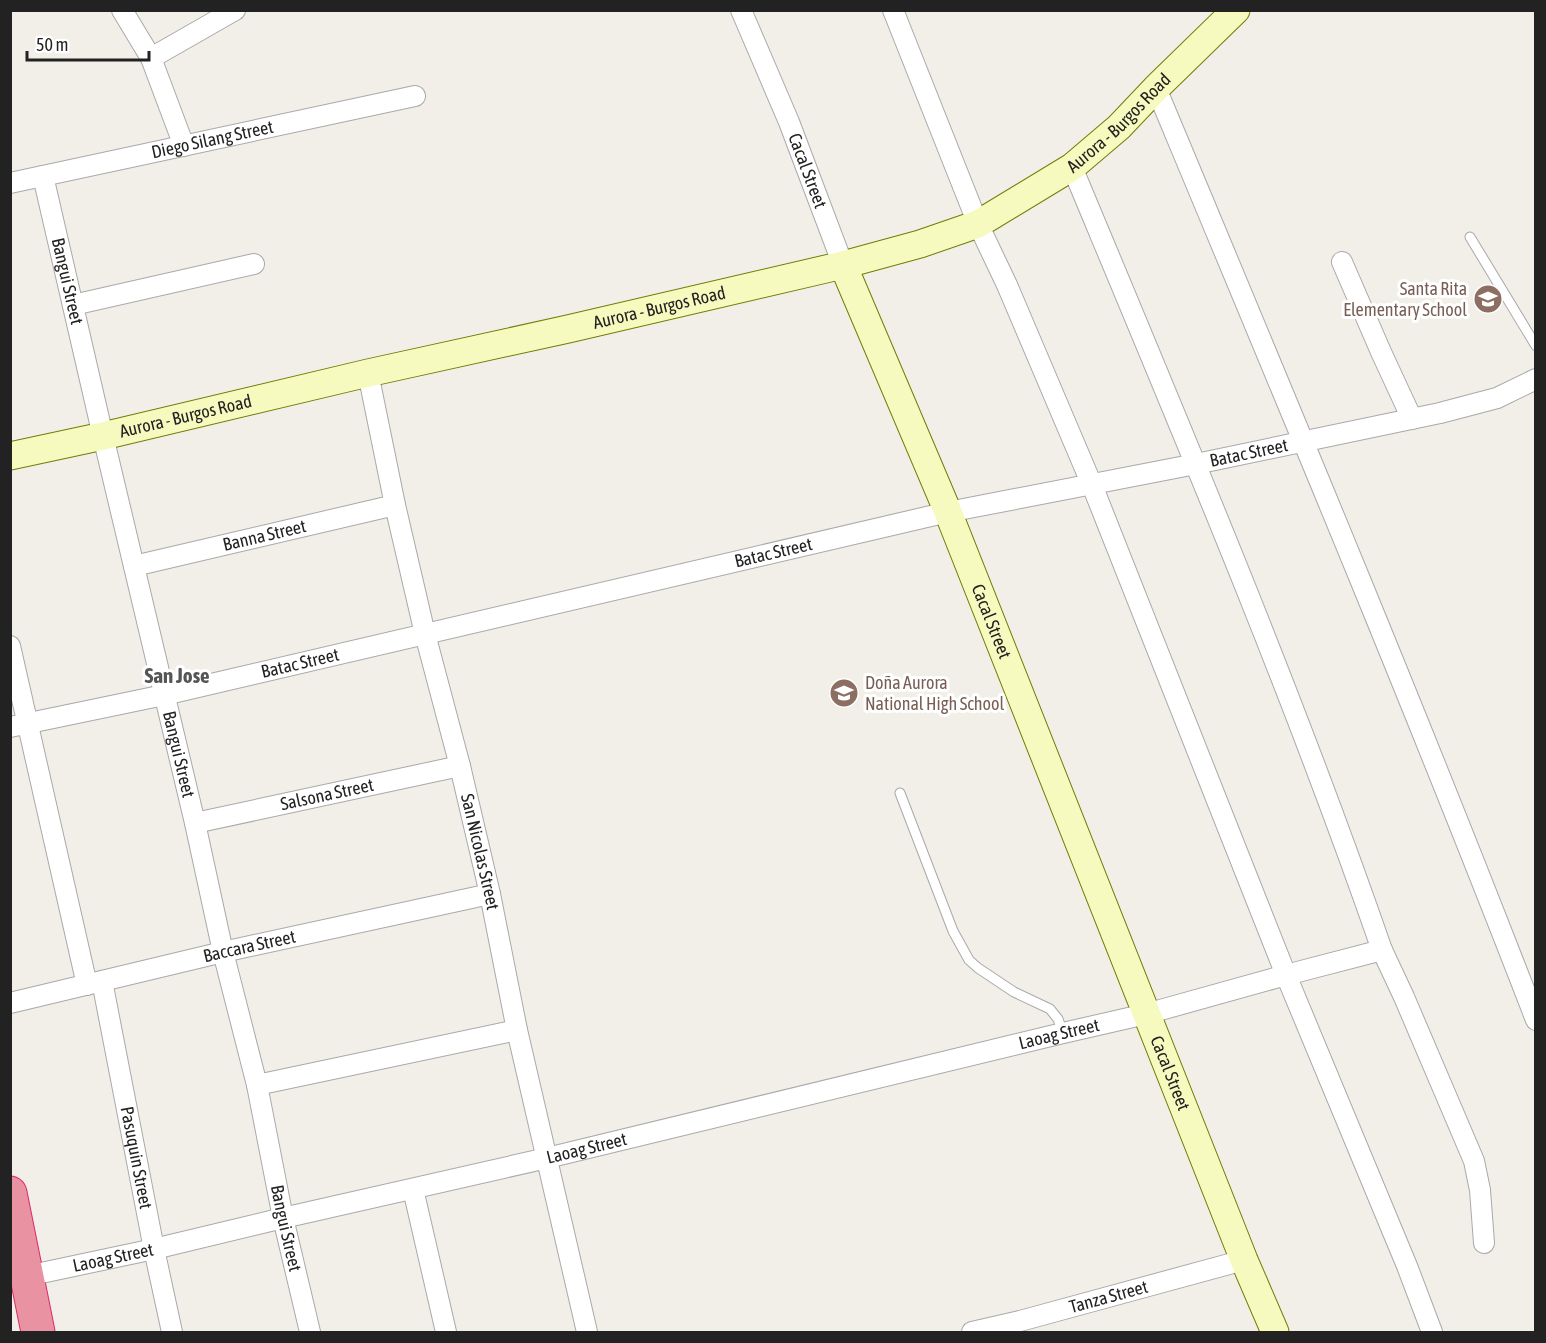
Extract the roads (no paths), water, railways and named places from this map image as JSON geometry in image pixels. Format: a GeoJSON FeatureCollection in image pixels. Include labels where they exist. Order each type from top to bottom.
{"type":"FeatureCollection","features":[{"type":"Feature","properties":{"kind":"highway"},"geometry":{"type":"LineString","coordinates":[[10,1193],[38,1332]]}},
{"type":"Feature","properties":{"kind":"main road","name":"Aurora - Burgos Road"},"geometry":{"type":"LineString","coordinates":[[10,456],[843,265],[920,244],[978,224],[1072,167],[1119,127],[1236,10]]}},
{"type":"Feature","properties":{"kind":"main road","name":"Cacal Street"},"geometry":{"type":"LineString","coordinates":[[843,265],[948,512],[1244,1260],[1275,1332]]}},
{"type":"Feature","properties":{"kind":"street"},"geometry":{"type":"LineString","coordinates":[[122,10],[151,58],[183,146]]}},
{"type":"Feature","properties":{"kind":"street"},"geometry":{"type":"LineString","coordinates":[[151,58],[235,10]]}},
{"type":"Feature","properties":{"kind":"street","name":"Cacal Street"},"geometry":{"type":"LineString","coordinates":[[741,10],[789,123],[843,265]]}},
{"type":"Feature","properties":{"kind":"street"},"geometry":{"type":"LineString","coordinates":[[893,10],[978,224],[1007,285],[1092,484],[1286,975],[1407,1266],[1432,1332]]}},
{"type":"Feature","properties":{"kind":"street"},"geometry":{"type":"LineString","coordinates":[[1156,88],[1304,442],[1536,1020]]}},
{"type":"Feature","properties":{"kind":"street","name":"Diego Silang Street"},"geometry":{"type":"LineString","coordinates":[[10,183],[415,96]]}},
{"type":"Feature","properties":{"kind":"street"},"geometry":{"type":"LineString","coordinates":[[1072,167],[1196,464],[1349,856],[1382,950],[1474,1161],[1480,1190],[1484,1244]]}},
{"type":"Feature","properties":{"kind":"street","name":"Bangui Street"},"geometry":{"type":"LineString","coordinates":[[43,176],[195,823],[223,952],[257,1085],[283,1218],[310,1332]]}},
{"type":"Feature","properties":{"kind":"street"},"geometry":{"type":"LineString","coordinates":[[1342,262],[1412,418]]}},
{"type":"Feature","properties":{"kind":"street"},"geometry":{"type":"LineString","coordinates":[[73,304],[254,264]]}},
{"type":"Feature","properties":{"kind":"street","name":"San Nicolas Street"},"geometry":{"type":"LineString","coordinates":[[368,374],[425,634],[460,765],[490,894],[517,1030],[587,1332]]}},
{"type":"Feature","properties":{"kind":"street","name":"Batac Street"},"geometry":{"type":"LineString","coordinates":[[19,725],[164,695],[948,512],[1196,464],[1412,418],[1497,398],[1536,379]]}},
{"type":"Feature","properties":{"kind":"street","name":"Banna Street"},"geometry":{"type":"LineString","coordinates":[[134,566],[395,505]]}},
{"type":"Feature","properties":{"kind":"street","name":"Pasuquin Street"},"geometry":{"type":"LineString","coordinates":[[10,646],[19,725],[94,983],[172,1332]]}},
{"type":"Feature","properties":{"kind":"street","name":"Salsona Street"},"geometry":{"type":"LineString","coordinates":[[195,823],[460,765]]}},
{"type":"Feature","properties":{"kind":"street","name":"Baccara Street"},"geometry":{"type":"LineString","coordinates":[[10,1003],[223,952],[490,894]]}},
{"type":"Feature","properties":{"kind":"street","name":"Laoag Street"},"geometry":{"type":"LineString","coordinates":[[27,1276],[547,1158],[1146,1014],[1382,950]]}},
{"type":"Feature","properties":{"kind":"street"},"geometry":{"type":"LineString","coordinates":[[257,1085],[517,1030]]}},
{"type":"Feature","properties":{"kind":"street"},"geometry":{"type":"LineString","coordinates":[[413,1189],[446,1332]]}},
{"type":"Feature","properties":{"kind":"street","name":"Tanza Street"},"geometry":{"type":"LineString","coordinates":[[972,1332],[1022,1327],[1244,1260]]}},
{"type":"Feature","properties":{"kind":"lane"},"geometry":{"type":"LineString","coordinates":[[1470,237],[1536,346]]}},
{"type":"Feature","properties":{"kind":"lane"},"geometry":{"type":"LineString","coordinates":[[900,793],[953,931],[969,960],[1014,992],[1050,1009],[1058,1018],[1063,1033]]}},
{"type":"Feature","properties":{"kind":"place","name":"Santa Rita Elementary School"},"geometry":{"type":"Point","coordinates":[1488,299]}},
{"type":"Feature","properties":{"kind":"place","name":"Doña Aurora National High School"},"geometry":{"type":"Point","coordinates":[844,693]}},
{"type":"Feature","properties":{"kind":"district","name":"San Jose"},"geometry":{"type":"Point","coordinates":[177,676]}}]}
